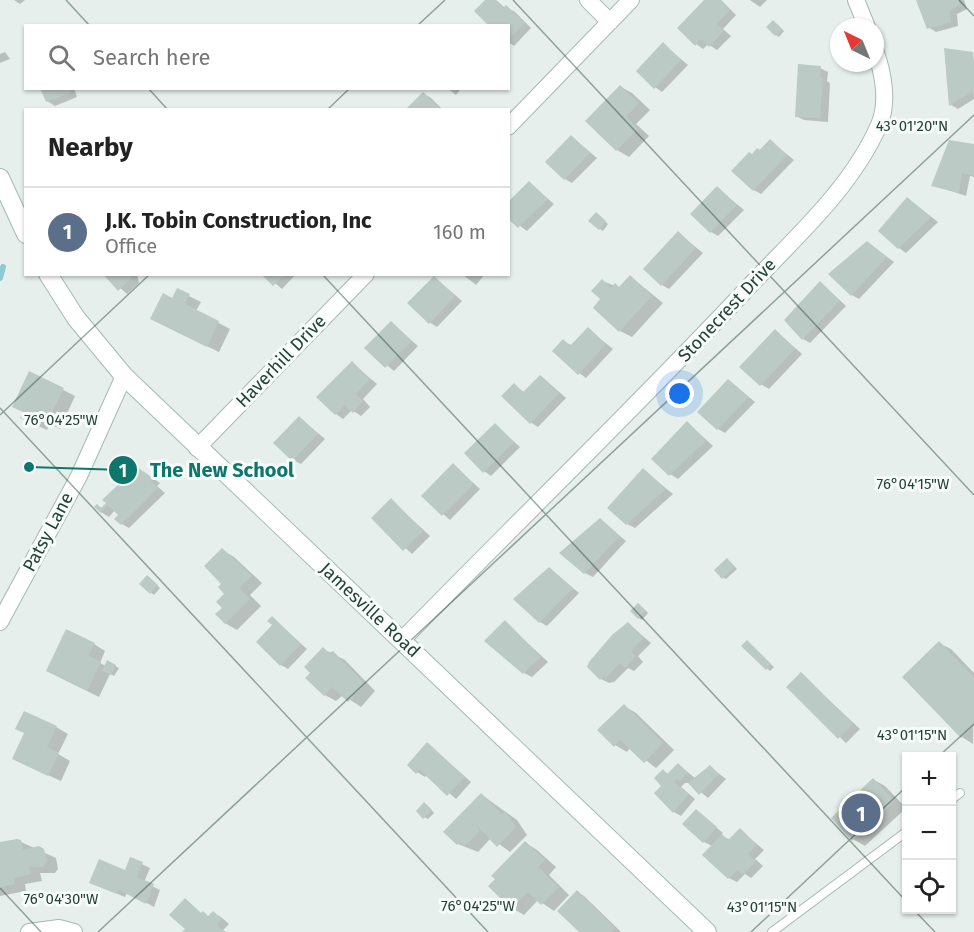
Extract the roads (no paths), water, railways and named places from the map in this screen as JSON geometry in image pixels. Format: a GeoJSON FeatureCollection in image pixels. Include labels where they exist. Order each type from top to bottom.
{"type":"FeatureCollection","features":[{"type":"Feature","properties":{"kind":"street"},"geometry":{"type":"LineString","coordinates":[[588,0],[610,22]]}},
{"type":"Feature","properties":{"kind":"street"},"geometry":{"type":"LineString","coordinates":[[510,125],[631,0]]}},
{"type":"Feature","properties":{"kind":"street"},"geometry":{"type":"LineString","coordinates":[[856,0],[863,18]]}},
{"type":"Feature","properties":{"kind":"street","name":"Stonecrest Drive"},"geometry":{"type":"LineString","coordinates":[[402,640],[679,361],[830,200],[860,162],[880,122],[884,84],[881,72]]}},
{"type":"Feature","properties":{"kind":"street"},"geometry":{"type":"LineString","coordinates":[[0,178],[24,230]]}},
{"type":"Feature","properties":{"kind":"street","name":"Jamesville Road"},"geometry":{"type":"LineString","coordinates":[[49,276],[76,318],[124,376],[707,932]]}},
{"type":"Feature","properties":{"kind":"street","name":"Haverhill Drive"},"geometry":{"type":"LineString","coordinates":[[197,448],[364,276]]}},
{"type":"Feature","properties":{"kind":"street","name":"Patsy Lane"},"geometry":{"type":"LineString","coordinates":[[0,622],[83,467],[124,376]]}},
{"type":"Feature","properties":{"kind":"street"},"geometry":{"type":"LineString","coordinates":[[29,932],[59,928],[74,932]]}},
{"type":"Feature","properties":{"kind":"lane"},"geometry":{"type":"LineString","coordinates":[[956,796],[960,793]]}},
{"type":"Feature","properties":{"kind":"lane"},"geometry":{"type":"LineString","coordinates":[[772,932],[902,835]]}},
{"type":"Feature","properties":{"kind":"waterway"},"geometry":{"type":"LineString","coordinates":[[0,278],[3,267]]}},
{"type":"Feature","properties":{"kind":"place","name":"The New School"},"geometry":{"type":"Point","coordinates":[29,467]}},
{"type":"Feature","properties":{"kind":"place","name":"J.K. Tobin Construction, Inc"},"geometry":{"type":"Point","coordinates":[861,813]}}]}
